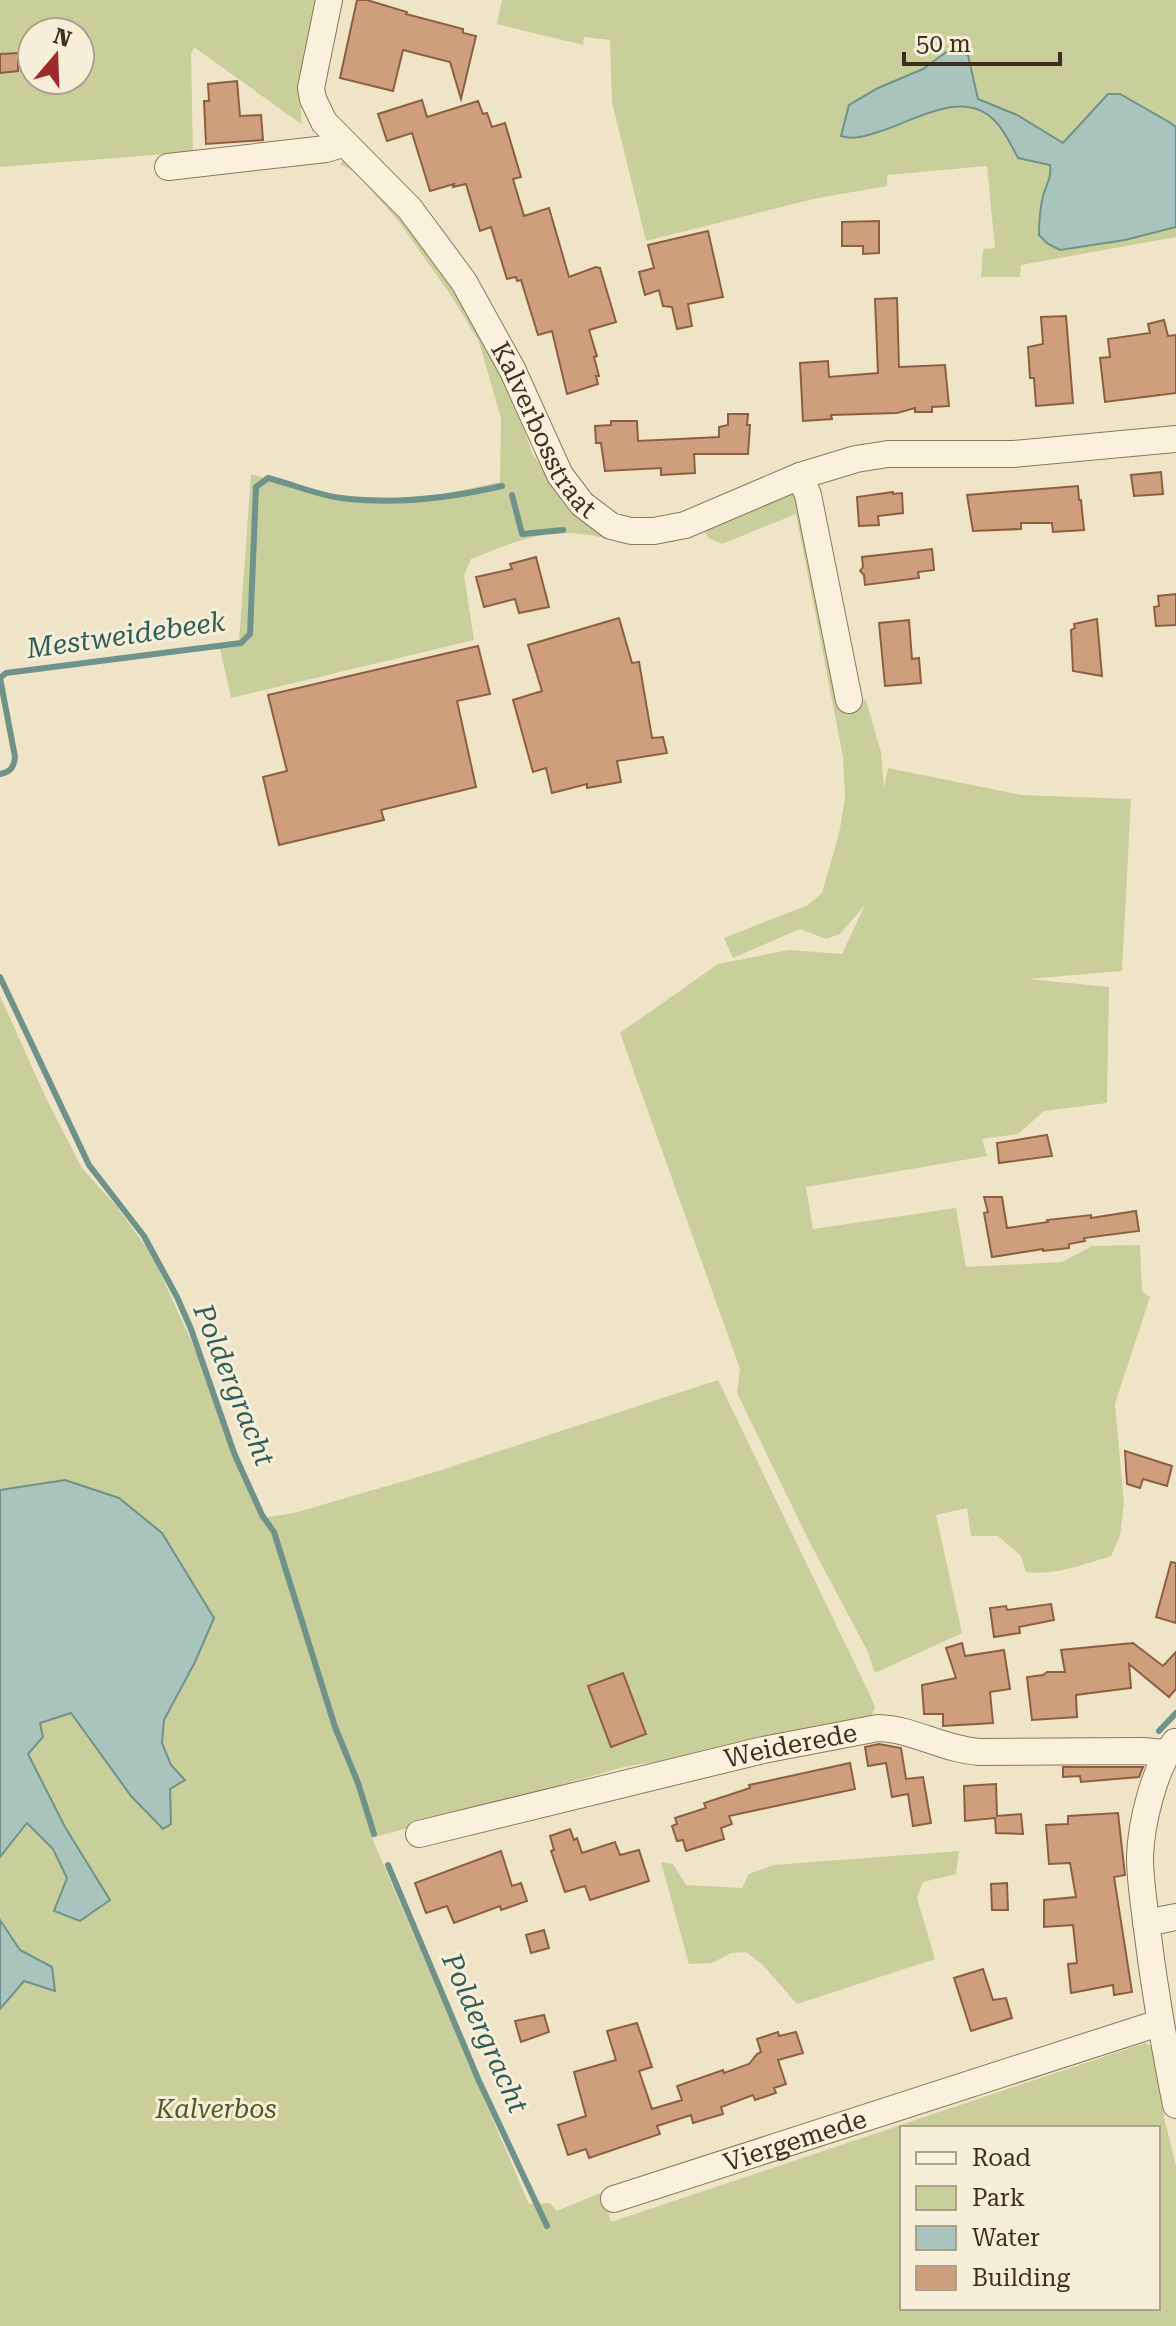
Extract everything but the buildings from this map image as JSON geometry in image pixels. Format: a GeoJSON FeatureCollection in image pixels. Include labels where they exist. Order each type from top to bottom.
{"type":"FeatureCollection","features":[{"type":"Feature","properties":{"kind":"street","name":"Kalverbosstraat"},"geometry":{"type":"LineString","coordinates":[[329,0],[311,88],[324,122],[342,144],[371,168],[410,209],[464,282],[512,369],[560,475],[582,504],[611,526],[631,531],[654,531],[685,525],[800,476],[856,459],[888,454],[1014,454],[1176,439]]}},
{"type":"Feature","properties":{"kind":"street"},"geometry":{"type":"LineString","coordinates":[[168,167],[326,149],[342,144]]}},
{"type":"Feature","properties":{"kind":"street"},"geometry":{"type":"LineString","coordinates":[[800,476],[808,495],[849,700]]}},
{"type":"Feature","properties":{"kind":"street","name":"Weiderede"},"geometry":{"type":"LineString","coordinates":[[419,1834],[763,1750],[878,1728],[895,1728],[955,1750],[979,1752],[1142,1751],[1171,1747]]}},
{"type":"Feature","properties":{"kind":"street"},"geometry":{"type":"LineString","coordinates":[[1171,1747],[1145,1821],[1140,1857],[1159,2023],[1176,2105]]}},
{"type":"Feature","properties":{"kind":"street"},"geometry":{"type":"LineString","coordinates":[[1146,1923],[1176,1917]]}},
{"type":"Feature","properties":{"kind":"street","name":"Viergemede"},"geometry":{"type":"LineString","coordinates":[[614,2199],[1159,2023]]}},
{"type":"Feature","properties":{"kind":"green space"},"geometry":{"type":"Polygon","coordinates":[[[0,0],[320,0],[301,101],[301,124],[194,47],[191,54],[193,152],[0,167],[0,0]]]}},
{"type":"Feature","properties":{"kind":"green space"},"geometry":{"type":"Polygon","coordinates":[[[502,0],[1176,0],[1176,127],[1120,94],[1089,116],[1063,143],[1017,115],[978,99],[949,50],[923,69],[878,88],[849,105],[904,124],[949,108],[973,108],[984,112],[1001,128],[1018,158],[1050,164],[1052,176],[1044,193],[1048,244],[1060,250],[1125,240],[1176,227],[1176,237],[1021,265],[1020,277],[981,277],[983,249],[995,248],[987,166],[887,175],[887,186],[818,198],[646,241],[612,102],[610,40],[584,37],[583,45],[497,24],[502,0]]]}},
{"type":"Feature","properties":{"kind":"green space"},"geometry":{"type":"Polygon","coordinates":[[[344,159],[364,170],[446,268],[498,358],[533,455],[556,487],[609,532],[608,539],[553,533],[522,540],[471,559],[464,575],[474,640],[231,698],[219,644],[239,642],[251,474],[318,495],[421,499],[500,482],[501,418],[479,342],[400,223],[355,172],[340,164],[344,159]]]}},
{"type":"Feature","properties":{"kind":"green space"},"geometry":{"type":"Polygon","coordinates":[[[794,486],[844,703],[866,700],[881,752],[884,788],[888,768],[1022,795],[1131,799],[1122,971],[1028,979],[1109,987],[1107,1103],[1044,1111],[1018,1134],[982,1139],[987,1156],[806,1187],[813,1229],[956,1208],[966,1267],[1062,1262],[1092,1246],[1140,1245],[1142,1291],[1150,1297],[1115,1404],[1124,1504],[1120,1536],[1111,1556],[1058,1571],[1026,1572],[1021,1556],[998,1536],[971,1536],[967,1508],[936,1515],[962,1633],[875,1673],[867,1650],[809,1541],[737,1393],[740,1369],[620,1033],[718,964],[789,950],[842,954],[865,905],[840,934],[826,939],[800,929],[733,958],[724,938],[808,905],[822,893],[839,834],[845,798],[843,757],[796,514],[722,544],[709,538],[699,525],[794,486]]]}},
{"type":"Feature","properties":{"kind":"green space","name":"Kalverbos"},"geometry":{"type":"Polygon","coordinates":[[[0,996],[82,1168],[117,1207],[152,1255],[220,1404],[260,1518],[294,1513],[435,1472],[718,1380],[869,1693],[875,1707],[869,1721],[666,1765],[654,1762],[624,1767],[372,1838],[529,2204],[550,2203],[557,2211],[603,2192],[611,2222],[1145,2043],[1153,2047],[1164,2117],[1176,2166],[1176,2326],[0,2326],[0,996]]]}},
{"type":"Feature","properties":{"kind":"green space"},"geometry":{"type":"Polygon","coordinates":[[[959,1851],[956,1874],[923,1882],[917,1898],[935,1959],[797,2004],[762,1964],[746,1952],[731,1953],[712,1963],[689,1964],[661,1862],[673,1864],[686,1885],[742,1888],[749,1874],[773,1865],[959,1851]]]}},
{"type":"Feature","properties":{"kind":"water"},"geometry":{"type":"Polygon","coordinates":[[[949,50],[968,55],[978,99],[1017,115],[1063,143],[1108,94],[1120,94],[1176,127],[1176,227],[1125,240],[1060,250],[1048,244],[1039,235],[1039,230],[1050,165],[1018,158],[995,121],[982,111],[968,107],[938,110],[864,136],[841,136],[849,105],[878,88],[923,69],[949,50]]]}},
{"type":"Feature","properties":{"kind":"water"},"geometry":{"type":"Polygon","coordinates":[[[65,1480],[119,1498],[162,1533],[214,1618],[164,1720],[162,1743],[171,1765],[185,1780],[170,1789],[171,1824],[163,1829],[131,1796],[71,1713],[40,1723],[43,1737],[28,1754],[65,1827],[110,1900],[80,1921],[54,1911],[67,1878],[53,1849],[27,1823],[0,1857],[0,1490],[65,1480]]]}},
{"type":"Feature","properties":{"kind":"water"},"geometry":{"type":"Polygon","coordinates":[[[0,1920],[20,1950],[52,1967],[55,1991],[24,1981],[0,2009],[0,1920]]]}},
{"type":"Feature","properties":{"kind":"waterway","name":"Mestweidebeek"},"geometry":{"type":"LineString","coordinates":[[0,774],[11,769],[15,757],[0,678],[6,673],[241,643],[250,634],[256,487],[268,478],[332,497],[381,501],[442,497],[502,486]]}},
{"type":"Feature","properties":{"kind":"waterway","name":"Mestweidebeek"},"geometry":{"type":"LineString","coordinates":[[512,495],[522,534],[563,530]]}},
{"type":"Feature","properties":{"kind":"waterway","name":"Poldergracht"},"geometry":{"type":"LineString","coordinates":[[0,977],[89,1165],[144,1236],[191,1329],[234,1453],[262,1515],[274,1532],[335,1727],[358,1783],[374,1834]]}},
{"type":"Feature","properties":{"kind":"waterway"},"geometry":{"type":"LineString","coordinates":[[1159,1731],[1176,1713]]}},
{"type":"Feature","properties":{"kind":"waterway","name":"Poldergracht"},"geometry":{"type":"LineString","coordinates":[[388,1865],[479,2081],[547,2226]]}}]}
